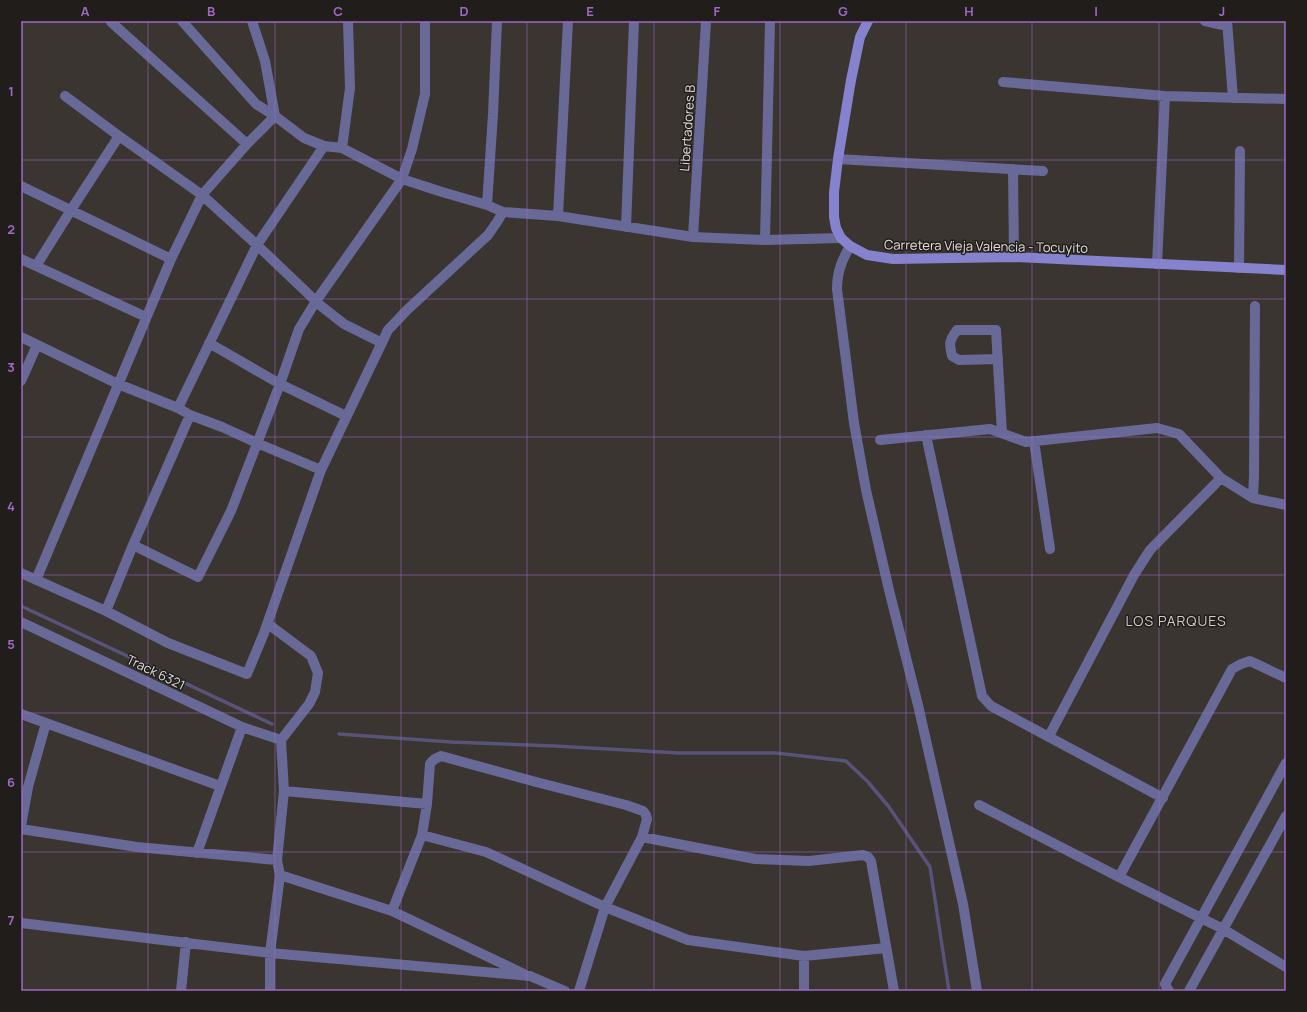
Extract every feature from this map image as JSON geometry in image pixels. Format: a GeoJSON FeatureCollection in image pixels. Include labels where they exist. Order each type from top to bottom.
{"type":"FeatureCollection","features":[{"type":"Feature","properties":{"kind":"street"},"geometry":{"type":"LineString","coordinates":[[182,21],[256,104],[304,138],[324,146],[342,148],[402,178],[442,192],[503,212],[558,216],[626,228],[693,237],[765,240],[841,238]]}},
{"type":"Feature","properties":{"kind":"street"},"geometry":{"type":"LineString","coordinates":[[252,21],[265,61],[275,116]]}},
{"type":"Feature","properties":{"kind":"street"},"geometry":{"type":"LineString","coordinates":[[342,148],[350,88],[348,21]]}},
{"type":"Feature","properties":{"kind":"street"},"geometry":{"type":"LineString","coordinates":[[133,545],[198,577],[231,511],[280,384],[299,329],[402,178],[412,149],[425,94],[425,21]]}},
{"type":"Feature","properties":{"kind":"street"},"geometry":{"type":"LineString","coordinates":[[487,206],[497,21]]}},
{"type":"Feature","properties":{"kind":"street"},"geometry":{"type":"LineString","coordinates":[[558,216],[568,21]]}},
{"type":"Feature","properties":{"kind":"street"},"geometry":{"type":"LineString","coordinates":[[626,228],[634,21]]}},
{"type":"Feature","properties":{"kind":"street","name":"Libertadores B"},"geometry":{"type":"LineString","coordinates":[[693,237],[706,21]]}},
{"type":"Feature","properties":{"kind":"street"},"geometry":{"type":"LineString","coordinates":[[765,240],[770,21]]}},
{"type":"Feature","properties":{"kind":"street","name":"Carretera Vieja Valencia - Tocuyito"},"geometry":{"type":"LineString","coordinates":[[868,21],[860,37],[851,80],[834,192],[834,217],[836,228],[841,238],[850,246],[867,255],[893,258],[1014,257],[1286,270]]}},
{"type":"Feature","properties":{"kind":"street"},"geometry":{"type":"LineString","coordinates":[[1206,21],[1227,23],[1234,98]]}},
{"type":"Feature","properties":{"kind":"street"},"geometry":{"type":"LineString","coordinates":[[111,22],[247,144]]}},
{"type":"Feature","properties":{"kind":"street"},"geometry":{"type":"LineString","coordinates":[[1003,82],[1165,96],[1286,99]]}},
{"type":"Feature","properties":{"kind":"street"},"geometry":{"type":"LineString","coordinates":[[65,96],[202,194],[316,302],[344,324],[382,343]]}},
{"type":"Feature","properties":{"kind":"street"},"geometry":{"type":"LineString","coordinates":[[1157,264],[1165,96]]}},
{"type":"Feature","properties":{"kind":"street"},"geometry":{"type":"LineString","coordinates":[[36,580],[146,317],[171,259],[202,194],[247,144],[275,116]]}},
{"type":"Feature","properties":{"kind":"street"},"geometry":{"type":"LineString","coordinates":[[36,266],[70,210],[119,136]]}},
{"type":"Feature","properties":{"kind":"street"},"geometry":{"type":"LineString","coordinates":[[178,408],[257,245],[324,146]]}},
{"type":"Feature","properties":{"kind":"street"},"geometry":{"type":"LineString","coordinates":[[1239,268],[1240,151]]}},
{"type":"Feature","properties":{"kind":"street"},"geometry":{"type":"LineString","coordinates":[[838,159],[1043,171]]}},
{"type":"Feature","properties":{"kind":"street"},"geometry":{"type":"LineString","coordinates":[[1013,169],[1014,257]]}},
{"type":"Feature","properties":{"kind":"street"},"geometry":{"type":"LineString","coordinates":[[21,186],[171,259]]}},
{"type":"Feature","properties":{"kind":"street"},"geometry":{"type":"LineString","coordinates":[[21,573],[106,611],[168,643],[248,674],[268,624],[321,470],[388,330],[407,310],[488,234],[503,212]]}},
{"type":"Feature","properties":{"kind":"street"},"geometry":{"type":"LineString","coordinates":[[850,246],[842,259],[837,289],[854,423],[866,490],[887,582],[918,705],[963,904],[977,991]]}},
{"type":"Feature","properties":{"kind":"street"},"geometry":{"type":"LineString","coordinates":[[21,259],[146,317]]}},
{"type":"Feature","properties":{"kind":"street"},"geometry":{"type":"LineString","coordinates":[[1253,498],[1254,306]]}},
{"type":"Feature","properties":{"kind":"street"},"geometry":{"type":"LineString","coordinates":[[998,359],[959,360],[952,356],[949,345],[952,336],[957,330],[996,330],[998,359],[1002,433]]}},
{"type":"Feature","properties":{"kind":"street"},"geometry":{"type":"LineString","coordinates":[[21,337],[118,384],[178,408],[190,415],[222,427],[321,470]]}},
{"type":"Feature","properties":{"kind":"street"},"geometry":{"type":"LineString","coordinates":[[209,343],[280,384],[346,416]]}},
{"type":"Feature","properties":{"kind":"street"},"geometry":{"type":"LineString","coordinates":[[21,381],[37,345]]}},
{"type":"Feature","properties":{"kind":"street"},"geometry":{"type":"LineString","coordinates":[[106,611],[190,415]]}},
{"type":"Feature","properties":{"kind":"street"},"geometry":{"type":"LineString","coordinates":[[880,440],[990,429],[1026,442],[1157,428],[1179,434],[1221,478],[1253,498],[1286,505]]}},
{"type":"Feature","properties":{"kind":"street"},"geometry":{"type":"LineString","coordinates":[[926,435],[982,696],[991,706],[1163,798]]}},
{"type":"Feature","properties":{"kind":"street"},"geometry":{"type":"LineString","coordinates":[[1034,441],[1050,549]]}},
{"type":"Feature","properties":{"kind":"street"},"geometry":{"type":"LineString","coordinates":[[1049,736],[1134,575],[1150,550],[1221,478]]}},
{"type":"Feature","properties":{"kind":"street","name":"Track 6321"},"geometry":{"type":"LineString","coordinates":[[21,622],[242,727],[281,740]]}},
{"type":"Feature","properties":{"kind":"street"},"geometry":{"type":"LineString","coordinates":[[268,624],[311,656],[318,673],[315,692],[309,704],[281,740],[284,791],[277,860],[280,875],[270,952],[270,991]]}},
{"type":"Feature","properties":{"kind":"street"},"geometry":{"type":"LineString","coordinates":[[1119,877],[1232,669],[1241,664],[1250,662],[1285,674]]}},
{"type":"Feature","properties":{"kind":"street"},"geometry":{"type":"LineString","coordinates":[[21,714],[220,786]]}},
{"type":"Feature","properties":{"kind":"street"},"geometry":{"type":"LineString","coordinates":[[46,723],[25,787],[21,827],[137,847],[277,860]]}},
{"type":"Feature","properties":{"kind":"street"},"geometry":{"type":"LineString","coordinates":[[197,853],[242,727]]}},
{"type":"Feature","properties":{"kind":"street"},"geometry":{"type":"LineString","coordinates":[[392,911],[422,835],[428,804],[430,764],[432,760],[441,756],[626,805],[643,811],[647,819],[642,837],[605,907],[579,991]]}},
{"type":"Feature","properties":{"kind":"street"},"geometry":{"type":"LineString","coordinates":[[1169,991],[1165,984],[1286,763]]}},
{"type":"Feature","properties":{"kind":"street"},"geometry":{"type":"LineString","coordinates":[[284,791],[428,804]]}},
{"type":"Feature","properties":{"kind":"street"},"geometry":{"type":"LineString","coordinates":[[979,805],[1223,929],[1286,967]]}},
{"type":"Feature","properties":{"kind":"street"},"geometry":{"type":"LineString","coordinates":[[1189,991],[1286,816]]}},
{"type":"Feature","properties":{"kind":"street"},"geometry":{"type":"LineString","coordinates":[[422,835],[486,852],[605,907],[688,940],[804,956],[886,948]]}},
{"type":"Feature","properties":{"kind":"street"},"geometry":{"type":"LineString","coordinates":[[642,837],[755,859],[809,861],[863,855],[868,857],[871,861],[894,991]]}},
{"type":"Feature","properties":{"kind":"street"},"geometry":{"type":"LineString","coordinates":[[280,875],[392,911],[565,991]]}},
{"type":"Feature","properties":{"kind":"street"},"geometry":{"type":"LineString","coordinates":[[21,923],[270,952],[530,976]]}},
{"type":"Feature","properties":{"kind":"street"},"geometry":{"type":"LineString","coordinates":[[181,991],[186,942]]}},
{"type":"Feature","properties":{"kind":"street"},"geometry":{"type":"LineString","coordinates":[[804,956],[804,991]]}},
{"type":"Feature","properties":{"kind":"waterway"},"geometry":{"type":"LineString","coordinates":[[21,606],[272,724]]}},
{"type":"Feature","properties":{"kind":"waterway"},"geometry":{"type":"LineString","coordinates":[[339,734],[451,742],[679,753],[776,753],[846,761],[868,782],[889,807],[930,867],[949,991]]}},
{"type":"Feature","properties":{"kind":"district","name":"LOS PARQUES"},"geometry":{"type":"Point","coordinates":[1176,620]}}]}
